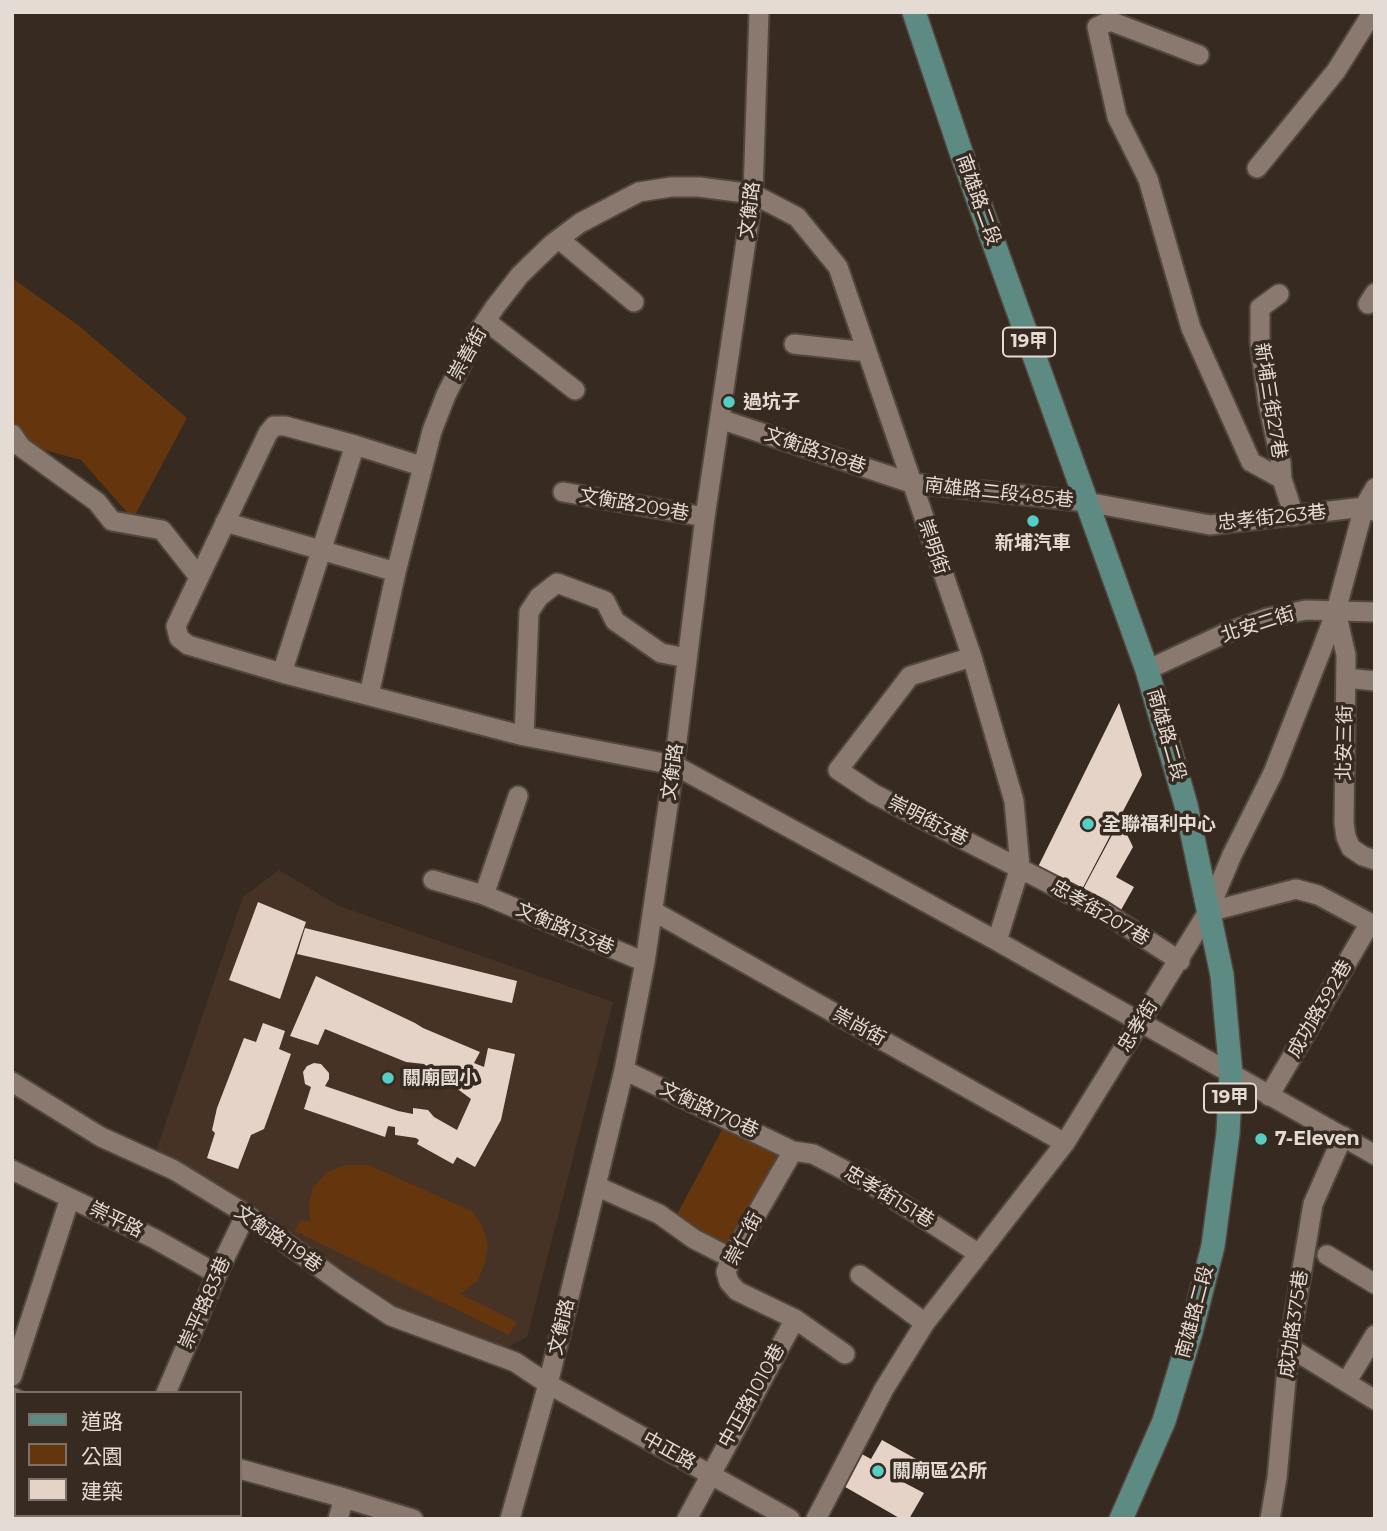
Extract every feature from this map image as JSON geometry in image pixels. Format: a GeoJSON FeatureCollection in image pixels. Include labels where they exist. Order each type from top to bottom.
{"type":"FeatureCollection","features":[{"type":"Feature","properties":{"kind":"main road","name":"南雄路二段"},"geometry":{"type":"LineString","coordinates":[[914,12],[961,152],[1147,670],[1186,805],[1222,975],[1231,1074],[1228,1133],[1210,1258],[1164,1422],[1121,1519]]}},
{"type":"Feature","properties":{"kind":"street","name":"文衡路"},"geometry":{"type":"LineString","coordinates":[[510,1519],[548,1384],[596,1186],[624,1070],[645,962],[674,765],[705,517],[753,194],[759,12]]}},
{"type":"Feature","properties":{"kind":"street"},"geometry":{"type":"LineString","coordinates":[[1257,168],[1336,71],[1371,16]]}},
{"type":"Feature","properties":{"kind":"street"},"geometry":{"type":"LineString","coordinates":[[1199,55],[1110,20],[1097,27],[1117,117],[1148,179],[1191,328],[1251,462],[1282,480]]}},
{"type":"Feature","properties":{"kind":"street","name":"崇善街"},"geometry":{"type":"LineString","coordinates":[[369,695],[421,466],[446,395],[486,321],[520,275],[580,223],[639,192],[671,187],[699,187],[753,194]]}},
{"type":"Feature","properties":{"kind":"street","name":"崇明街"},"geometry":{"type":"LineString","coordinates":[[753,194],[797,217],[838,267],[972,657],[1014,801],[1020,867],[997,941]]}},
{"type":"Feature","properties":{"kind":"street"},"geometry":{"type":"LineString","coordinates":[[559,239],[634,302]]}},
{"type":"Feature","properties":{"kind":"street","name":"新埔三街27巷"},"geometry":{"type":"LineString","coordinates":[[1279,294],[1260,308],[1260,343],[1282,480],[1294,516]]}},
{"type":"Feature","properties":{"kind":"street"},"geometry":{"type":"LineString","coordinates":[[486,321],[575,390]]}},
{"type":"Feature","properties":{"kind":"street"},"geometry":{"type":"LineString","coordinates":[[794,344],[867,352]]}},
{"type":"Feature","properties":{"kind":"street","name":"文衡路318巷"},"geometry":{"type":"LineString","coordinates":[[720,419],[911,483]]}},
{"type":"Feature","properties":{"kind":"street"},"geometry":{"type":"LineString","coordinates":[[421,466],[355,445],[285,426],[274,426],[268,433],[176,626],[179,638],[188,645],[282,673],[524,736],[674,765],[997,941],[1375,1155]]}},
{"type":"Feature","properties":{"kind":"street"},"geometry":{"type":"LineString","coordinates":[[12,433],[21,447],[97,502],[112,521],[162,530],[199,577]]}},
{"type":"Feature","properties":{"kind":"street"},"geometry":{"type":"LineString","coordinates":[[282,673],[355,445]]}},
{"type":"Feature","properties":{"kind":"street","name":"南雄路二段485巷"},"geometry":{"type":"LineString","coordinates":[[911,483],[1087,502]]}},
{"type":"Feature","properties":{"kind":"street","name":"忠孝街"},"geometry":{"type":"LineString","coordinates":[[816,1519],[884,1389],[925,1323],[1065,1143],[1208,912],[1232,855],[1273,773],[1336,611],[1375,488]]}},
{"type":"Feature","properties":{"kind":"street","name":"文衡路209巷"},"geometry":{"type":"LineString","coordinates":[[562,492],[705,517]]}},
{"type":"Feature","properties":{"kind":"street","name":"忠孝街263巷"},"geometry":{"type":"LineString","coordinates":[[1087,502],[1210,525],[1369,509]]}},
{"type":"Feature","properties":{"kind":"street"},"geometry":{"type":"LineString","coordinates":[[225,522],[396,572]]}},
{"type":"Feature","properties":{"kind":"street"},"geometry":{"type":"LineString","coordinates":[[524,736],[530,612],[539,597],[557,583],[605,601],[615,621],[661,653],[687,658]]}},
{"type":"Feature","properties":{"kind":"street","name":"北安二街"},"geometry":{"type":"LineString","coordinates":[[1147,670],[1226,633],[1267,618],[1306,610],[1375,612]]}},
{"type":"Feature","properties":{"kind":"street","name":"北安三街"},"geometry":{"type":"LineString","coordinates":[[1336,611],[1346,655],[1346,837],[1351,848],[1375,860]]}},
{"type":"Feature","properties":{"kind":"street","name":"崇明街3巷"},"geometry":{"type":"LineString","coordinates":[[972,657],[910,676],[838,770],[874,794],[1020,867]]}},
{"type":"Feature","properties":{"kind":"street"},"geometry":{"type":"LineString","coordinates":[[1346,678],[1375,681]]}},
{"type":"Feature","properties":{"kind":"street"},"geometry":{"type":"LineString","coordinates":[[484,895],[518,796]]}},
{"type":"Feature","properties":{"kind":"street","name":"忠孝街207巷"},"geometry":{"type":"LineString","coordinates":[[1020,867],[1101,910],[1180,961]]}},
{"type":"Feature","properties":{"kind":"street","name":"文衡路133巷"},"geometry":{"type":"LineString","coordinates":[[433,880],[484,895],[645,962]]}},
{"type":"Feature","properties":{"kind":"street","name":"成功路392巷"},"geometry":{"type":"LineString","coordinates":[[1208,912],[1296,889],[1318,895],[1370,923],[1269,1096]]}},
{"type":"Feature","properties":{"kind":"street","name":"崇尚街"},"geometry":{"type":"LineString","coordinates":[[653,911],[1065,1143]]}},
{"type":"Feature","properties":{"kind":"street","name":"文衡路170巷"},"geometry":{"type":"LineString","coordinates":[[624,1070],[793,1151]]}},
{"type":"Feature","properties":{"kind":"street","name":"文衡路119巷"},"geometry":{"type":"LineString","coordinates":[[12,1082],[101,1137],[174,1170],[246,1214],[333,1278],[391,1316],[515,1362],[548,1384]]}},
{"type":"Feature","properties":{"kind":"street","name":"成功路375巷"},"geometry":{"type":"LineString","coordinates":[[1270,1519],[1277,1479],[1289,1347],[1313,1204],[1343,1136]]}},
{"type":"Feature","properties":{"kind":"street","name":"忠孝街151巷"},"geometry":{"type":"LineString","coordinates":[[793,1151],[813,1154],[872,1184],[979,1254]]}},
{"type":"Feature","properties":{"kind":"street","name":"崇仁街"},"geometry":{"type":"LineString","coordinates":[[793,1151],[731,1258],[726,1272],[729,1282],[737,1291],[795,1319],[845,1354]]}},
{"type":"Feature","properties":{"kind":"street","name":"崇平路"},"geometry":{"type":"LineString","coordinates":[[12,1170],[155,1239],[217,1274]]}},
{"type":"Feature","properties":{"kind":"street"},"geometry":{"type":"LineString","coordinates":[[596,1186],[659,1214],[694,1239],[731,1258]]}},
{"type":"Feature","properties":{"kind":"street"},"geometry":{"type":"LineString","coordinates":[[12,1376],[70,1198]]}},
{"type":"Feature","properties":{"kind":"street","name":"崇平路83巷"},"geometry":{"type":"LineString","coordinates":[[167,1391],[246,1214]]}},
{"type":"Feature","properties":{"kind":"street"},"geometry":{"type":"LineString","coordinates":[[1327,1255],[1375,1284]]}},
{"type":"Feature","properties":{"kind":"street"},"geometry":{"type":"LineString","coordinates":[[860,1275],[925,1323]]}},
{"type":"Feature","properties":{"kind":"street","name":"中正路1010巷"},"geometry":{"type":"LineString","coordinates":[[687,1519],[795,1319]]}},
{"type":"Feature","properties":{"kind":"street"},"geometry":{"type":"LineString","coordinates":[[1347,1381],[1375,1335]]}},
{"type":"Feature","properties":{"kind":"street"},"geometry":{"type":"LineString","coordinates":[[1289,1347],[1375,1400]]}},
{"type":"Feature","properties":{"kind":"street","name":"中正路"},"geometry":{"type":"LineString","coordinates":[[548,1384],[790,1519]]}},
{"type":"Feature","properties":{"kind":"street"},"geometry":{"type":"LineString","coordinates":[[242,1470],[413,1519]]}},
{"type":"Feature","properties":{"kind":"street"},"geometry":{"type":"LineString","coordinates":[[338,1519],[344,1498]]}},
{"type":"Feature","properties":{"kind":"shaded area","name":"關廟國小"},"geometry":{"type":"Polygon","coordinates":[[[279,870],[339,906],[613,1002],[527,1337],[505,1349],[403,1320],[307,1254],[279,1226],[155,1154],[243,897],[279,870]]]}},
{"type":"Feature","properties":{"kind":"green space"},"geometry":{"type":"Polygon","coordinates":[[[12,278],[78,325],[187,418],[133,519],[81,460],[12,441],[12,278]]]}},
{"type":"Feature","properties":{"kind":"green space"},"geometry":{"type":"Polygon","coordinates":[[[724,1126],[778,1155],[728,1249],[674,1220],[724,1126]]]}},
{"type":"Feature","properties":{"kind":"green space"},"geometry":{"type":"Polygon","coordinates":[[[346,1165],[369,1165],[473,1212],[483,1228],[488,1245],[477,1281],[460,1294],[517,1322],[509,1335],[295,1231],[301,1220],[310,1222],[309,1204],[313,1188],[327,1172],[346,1165]]]}},
{"type":"Feature","properties":{"kind":"building","name":"全聯福利中心"},"geometry":{"type":"Polygon","coordinates":[[[1119,703],[1142,775],[1079,895],[1035,873],[1119,703]]]}},
{"type":"Feature","properties":{"kind":"building"},"geometry":{"type":"Polygon","coordinates":[[[1120,820],[1133,847],[1116,877],[1134,887],[1117,917],[1080,895],[1120,820]]]}},
{"type":"Feature","properties":{"kind":"building"},"geometry":{"type":"Polygon","coordinates":[[[258,902],[306,922],[280,999],[229,980],[258,902]]]}},
{"type":"Feature","properties":{"kind":"building"},"geometry":{"type":"Polygon","coordinates":[[[305,928],[517,981],[512,1003],[297,954],[305,928]]]}},
{"type":"Feature","properties":{"kind":"building"},"geometry":{"type":"Polygon","coordinates":[[[316,976],[423,1028],[480,1052],[474,1063],[484,1067],[488,1048],[515,1054],[501,1120],[475,1167],[457,1157],[453,1164],[417,1144],[419,1140],[416,1138],[395,1135],[395,1127],[388,1126],[385,1137],[304,1109],[311,1087],[305,1084],[303,1072],[307,1066],[314,1063],[321,1064],[329,1073],[325,1086],[398,1111],[413,1114],[413,1108],[428,1110],[434,1117],[457,1130],[471,1099],[424,1064],[406,1062],[325,1029],[318,1045],[290,1036],[316,976]]]}},
{"type":"Feature","properties":{"kind":"building"},"geometry":{"type":"Polygon","coordinates":[[[263,1023],[285,1031],[279,1049],[291,1054],[264,1129],[251,1135],[238,1169],[207,1158],[215,1133],[212,1130],[217,1108],[244,1038],[256,1042],[263,1023]]]}},
{"type":"Feature","properties":{"kind":"building","name":"關廟區公所"},"geometry":{"type":"Polygon","coordinates":[[[882,1440],[916,1459],[903,1482],[924,1493],[909,1519],[901,1519],[840,1484],[858,1452],[871,1459],[882,1440]]]}},
{"type":"Feature","properties":{"kind":"place","name":"過坑子"},"geometry":{"type":"Point","coordinates":[729,402]}},
{"type":"Feature","properties":{"kind":"place","name":"新埔汽車"},"geometry":{"type":"Point","coordinates":[1033,521]}},
{"type":"Feature","properties":{"kind":"place","name":"全聯福利中心"},"geometry":{"type":"Point","coordinates":[1088,824]}},
{"type":"Feature","properties":{"kind":"place","name":"關廟國小"},"geometry":{"type":"Point","coordinates":[388,1078]}},
{"type":"Feature","properties":{"kind":"place","name":"7-Eleven"},"geometry":{"type":"Point","coordinates":[1261,1139]}},
{"type":"Feature","properties":{"kind":"place","name":"關廟區公所"},"geometry":{"type":"Point","coordinates":[878,1471]}}]}
